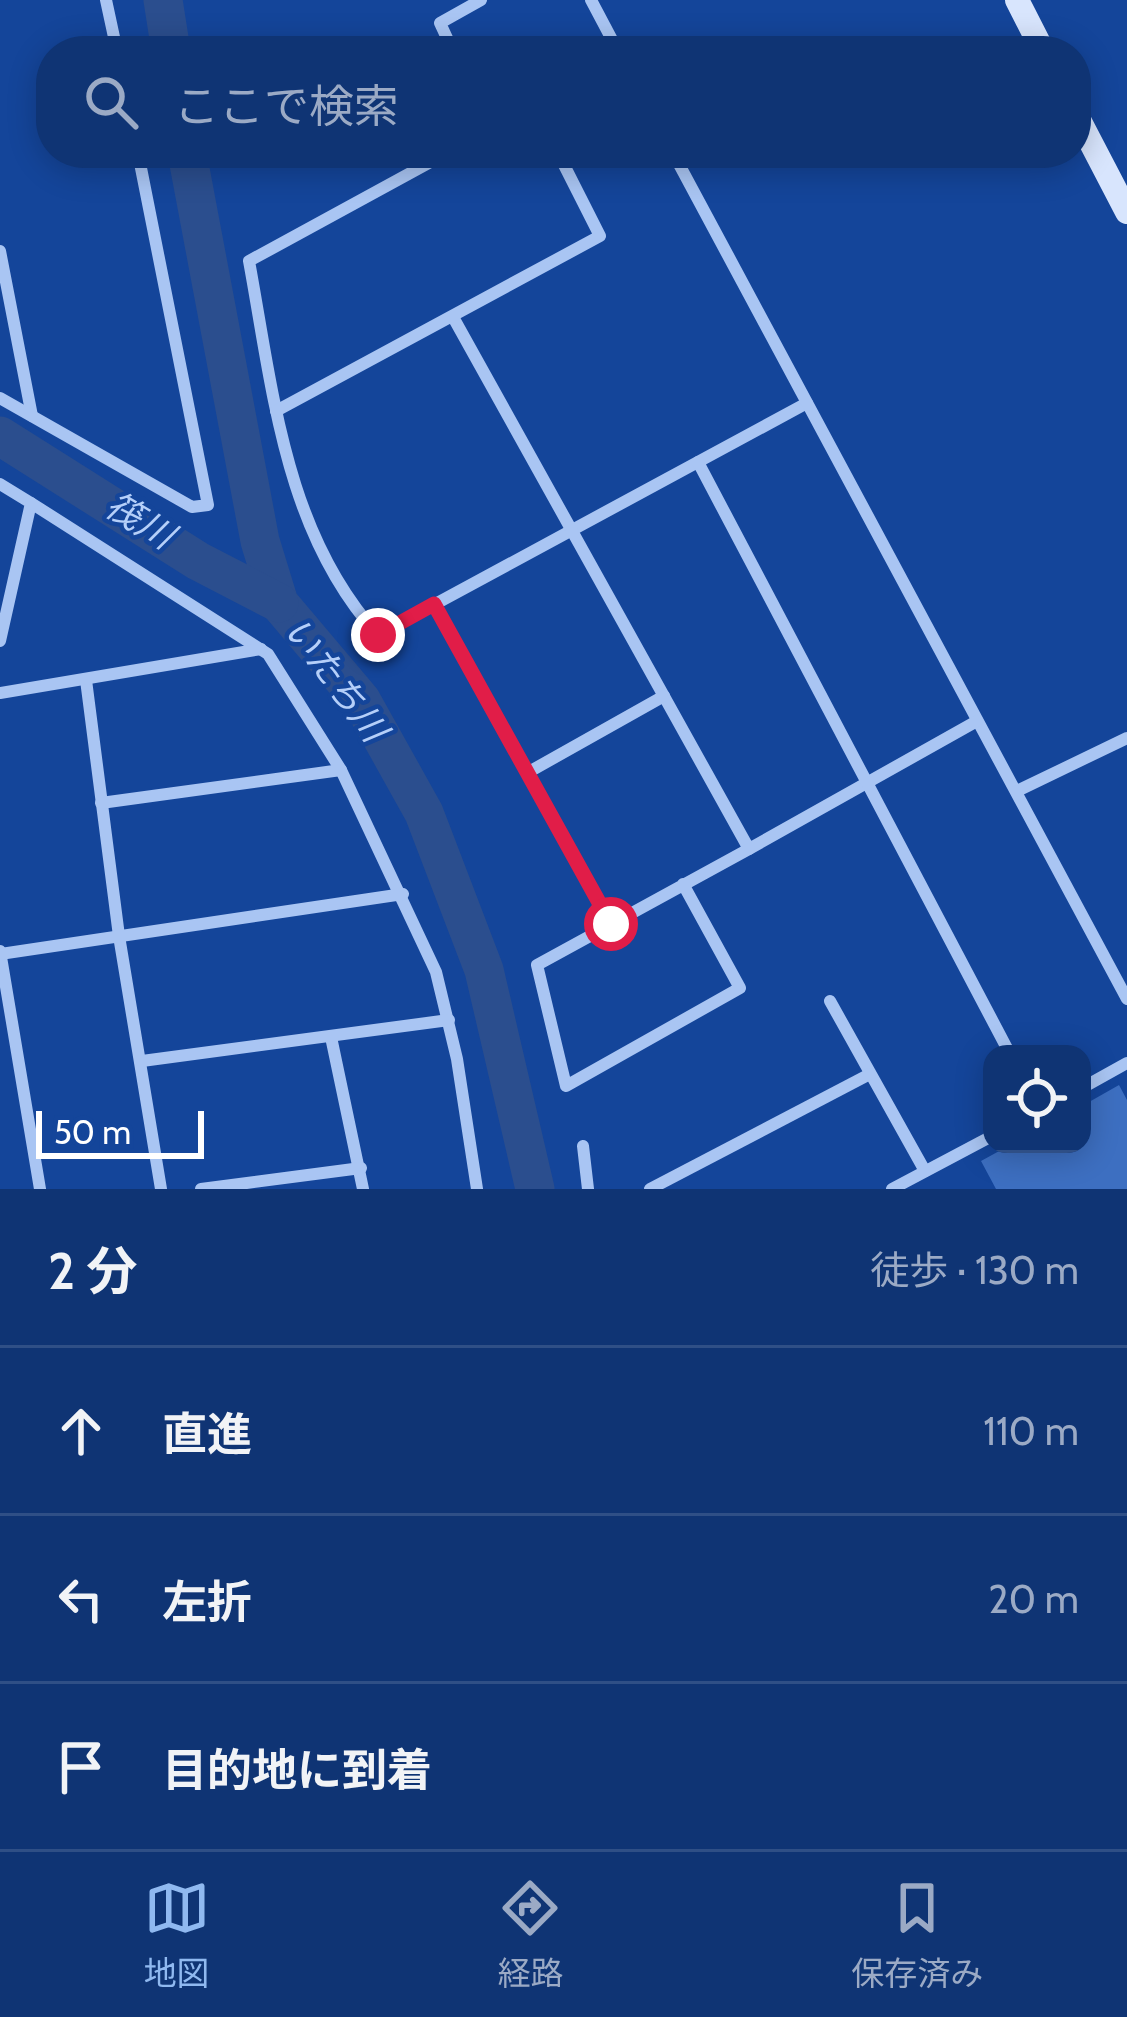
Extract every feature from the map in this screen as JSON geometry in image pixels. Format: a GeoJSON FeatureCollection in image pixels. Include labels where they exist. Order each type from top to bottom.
{"type":"FeatureCollection","features":[{"type":"Feature","properties":{"kind":"main road"},"geometry":{"type":"LineString","coordinates":[[1017,0],[1035,36]]}},
{"type":"Feature","properties":{"kind":"main road"},"geometry":{"type":"LineString","coordinates":[[1091,143],[1127,212]]}},
{"type":"Feature","properties":{"kind":"street"},"geometry":{"type":"LineString","coordinates":[[106,0],[114,36]]}},
{"type":"Feature","properties":{"kind":"street"},"geometry":{"type":"LineString","coordinates":[[446,36],[440,23],[481,0]]}},
{"type":"Feature","properties":{"kind":"street"},"geometry":{"type":"LineString","coordinates":[[591,0],[610,36]]}},
{"type":"Feature","properties":{"kind":"street"},"geometry":{"type":"LineString","coordinates":[[0,398],[192,507],[201,509],[211,500],[141,168]]}},
{"type":"Feature","properties":{"kind":"street"},"geometry":{"type":"LineString","coordinates":[[420,168],[249,261],[276,411],[301,509],[334,576],[378,635],[807,403]]}},
{"type":"Feature","properties":{"kind":"street"},"geometry":{"type":"LineString","coordinates":[[276,411],[600,236],[566,168]]}},
{"type":"Feature","properties":{"kind":"street"},"geometry":{"type":"LineString","coordinates":[[681,168],[1127,999]]}},
{"type":"Feature","properties":{"kind":"street"},"geometry":{"type":"LineString","coordinates":[[0,251],[32,416]]}},
{"type":"Feature","properties":{"kind":"street"},"geometry":{"type":"LineString","coordinates":[[453,317],[749,849]]}},
{"type":"Feature","properties":{"kind":"street"},"geometry":{"type":"LineString","coordinates":[[698,462],[863,784],[1005,1045]]}},
{"type":"Feature","properties":{"kind":"street"},"geometry":{"type":"LineString","coordinates":[[0,484],[261,649],[341,770],[436,972],[449,1021],[477,1189]]}},
{"type":"Feature","properties":{"kind":"street"},"geometry":{"type":"LineString","coordinates":[[0,641],[31,503]]}},
{"type":"Feature","properties":{"kind":"street"},"geometry":{"type":"LineString","coordinates":[[434,604],[611,924]]}},
{"type":"Feature","properties":{"kind":"street"},"geometry":{"type":"LineString","coordinates":[[0,693],[261,649]]}},
{"type":"Feature","properties":{"kind":"street"},"geometry":{"type":"LineString","coordinates":[[86,680],[119,936],[161,1189]]}},
{"type":"Feature","properties":{"kind":"street"},"geometry":{"type":"LineString","coordinates":[[527,773],[664,695]]}},
{"type":"Feature","properties":{"kind":"street"},"geometry":{"type":"LineString","coordinates":[[683,884],[740,988],[566,1086],[537,965],[683,884],[749,849],[977,721]]}},
{"type":"Feature","properties":{"kind":"street"},"geometry":{"type":"LineString","coordinates":[[1017,791],[1127,738]]}},
{"type":"Feature","properties":{"kind":"street"},"geometry":{"type":"LineString","coordinates":[[101,803],[341,770]]}},
{"type":"Feature","properties":{"kind":"street"},"geometry":{"type":"LineString","coordinates":[[40,1189],[0,952],[403,894]]}},
{"type":"Feature","properties":{"kind":"street"},"geometry":{"type":"LineString","coordinates":[[830,1001],[925,1172]]}},
{"type":"Feature","properties":{"kind":"street"},"geometry":{"type":"LineString","coordinates":[[142,1061],[449,1021]]}},
{"type":"Feature","properties":{"kind":"street"},"geometry":{"type":"LineString","coordinates":[[331,1037],[364,1189]]}},
{"type":"Feature","properties":{"kind":"street"},"geometry":{"type":"LineString","coordinates":[[1091,1083],[1127,1064]]}},
{"type":"Feature","properties":{"kind":"street"},"geometry":{"type":"LineString","coordinates":[[650,1189],[871,1075]]}},
{"type":"Feature","properties":{"kind":"street"},"geometry":{"type":"LineString","coordinates":[[892,1189],[983,1141]]}},
{"type":"Feature","properties":{"kind":"street"},"geometry":{"type":"LineString","coordinates":[[583,1146],[588,1189]]}},
{"type":"Feature","properties":{"kind":"street"},"geometry":{"type":"LineString","coordinates":[[201,1189],[361,1168]]}},
{"type":"Feature","properties":{"kind":"building"},"geometry":{"type":"Polygon","coordinates":[[[1119,1085],[1127,1100],[1127,1189],[996,1189],[981,1161],[996,1153],[1091,1153],[1091,1101],[1119,1085]]]}},
{"type":"Feature","properties":{"kind":"waterway","name":"いたち川"},"geometry":{"type":"LineString","coordinates":[[163,0],[169,36]]}},
{"type":"Feature","properties":{"kind":"waterway","name":"いたち川"},"geometry":{"type":"LineString","coordinates":[[190,168],[260,541],[279,603],[361,700],[424,813],[484,970],[535,1189]]}},
{"type":"Feature","properties":{"kind":"waterway","name":"筏川"},"geometry":{"type":"LineString","coordinates":[[0,436],[198,561],[279,603]]}},
{"type":"Feature","properties":{"kind":"route"},"geometry":{"type":"LineString","coordinates":[[378,635],[434,604],[611,924]]}}]}
